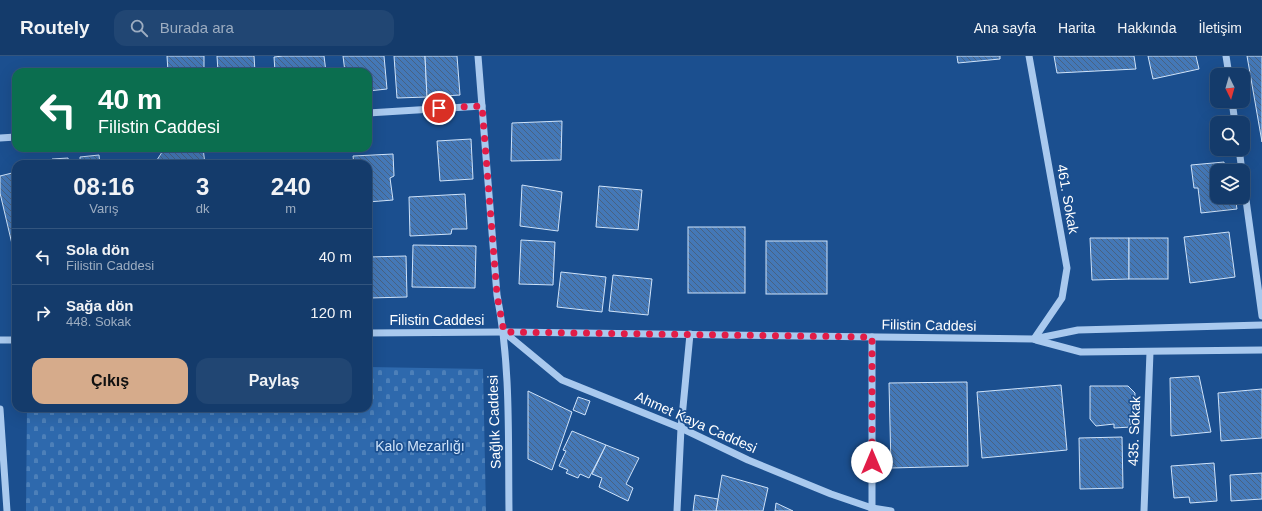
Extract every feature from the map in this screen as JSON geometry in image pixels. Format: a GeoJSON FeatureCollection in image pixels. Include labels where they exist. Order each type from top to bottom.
{"type":"FeatureCollection","features":[{"type":"Feature","properties":{"kind":"street","name":"Sağlık Caddesi"},"geometry":{"type":"LineString","coordinates":[[478,56],[497,295],[504,332],[508,409],[509,511]]}},
{"type":"Feature","properties":{"kind":"street","name":"461. Sokak"},"geometry":{"type":"LineString","coordinates":[[1029,56],[1067,268],[1062,298],[1034,339]]}},
{"type":"Feature","properties":{"kind":"street"},"geometry":{"type":"LineString","coordinates":[[1226,56],[1228,68]]}},
{"type":"Feature","properties":{"kind":"street"},"geometry":{"type":"LineString","coordinates":[[372,113],[482,106]]}},
{"type":"Feature","properties":{"kind":"street"},"geometry":{"type":"LineString","coordinates":[[0,138],[12,137]]}},
{"type":"Feature","properties":{"kind":"street"},"geometry":{"type":"LineString","coordinates":[[1247,204],[1262,316]]}},
{"type":"Feature","properties":{"kind":"street","name":"Filistin Caddesi"},"geometry":{"type":"LineString","coordinates":[[372,333],[504,332],[1034,339],[1078,330],[1262,325]]}},
{"type":"Feature","properties":{"kind":"street","name":"Ahmet Kaya Caddesi"},"geometry":{"type":"LineString","coordinates":[[504,332],[562,380],[680,428],[810,486],[872,510],[891,511]]}},
{"type":"Feature","properties":{"kind":"street"},"geometry":{"type":"LineString","coordinates":[[677,511],[680,428],[690,334]]}},
{"type":"Feature","properties":{"kind":"street"},"geometry":{"type":"LineString","coordinates":[[872,337],[872,510]]}},
{"type":"Feature","properties":{"kind":"street","name":"Filistin Caddesi"},"geometry":{"type":"LineString","coordinates":[[1034,339],[1081,352],[1262,350]]}},
{"type":"Feature","properties":{"kind":"street"},"geometry":{"type":"LineString","coordinates":[[0,340],[12,340]]}},
{"type":"Feature","properties":{"kind":"street","name":"435. Sokak"},"geometry":{"type":"LineString","coordinates":[[1144,511],[1150,352]]}},
{"type":"Feature","properties":{"kind":"street"},"geometry":{"type":"LineString","coordinates":[[0,409],[7,511]]}},
{"type":"Feature","properties":{"kind":"green space","name":"Kalo Mezarlığı"},"geometry":{"type":"Polygon","coordinates":[[[372,367],[483,369],[486,511],[26,511],[27,412],[372,412],[372,367]]]}},
{"type":"Feature","properties":{"kind":"building"},"geometry":{"type":"Polygon","coordinates":[[[167,56],[204,56],[204,68],[168,68],[167,56]]]}},
{"type":"Feature","properties":{"kind":"building"},"geometry":{"type":"Polygon","coordinates":[[[217,56],[254,56],[255,68],[218,68],[217,56]]]}},
{"type":"Feature","properties":{"kind":"building"},"geometry":{"type":"Polygon","coordinates":[[[324,56],[326,68],[275,68],[274,57],[324,56]]]}},
{"type":"Feature","properties":{"kind":"building"},"geometry":{"type":"Polygon","coordinates":[[[343,56],[384,56],[387,89],[372,91],[372,68],[344,68],[343,56]]]}},
{"type":"Feature","properties":{"kind":"building"},"geometry":{"type":"Polygon","coordinates":[[[394,56],[425,56],[427,97],[397,98],[394,56]]]}},
{"type":"Feature","properties":{"kind":"building"},"geometry":{"type":"Polygon","coordinates":[[[425,56],[457,56],[460,95],[427,97],[425,56]]]}},
{"type":"Feature","properties":{"kind":"building"},"geometry":{"type":"Polygon","coordinates":[[[957,56],[1000,56],[1000,59],[958,63],[957,56]]]}},
{"type":"Feature","properties":{"kind":"building"},"geometry":{"type":"Polygon","coordinates":[[[1054,56],[1134,56],[1136,69],[1057,73],[1054,56]]]}},
{"type":"Feature","properties":{"kind":"building"},"geometry":{"type":"Polygon","coordinates":[[[1148,56],[1196,56],[1199,69],[1153,79],[1148,56]]]}},
{"type":"Feature","properties":{"kind":"building"},"geometry":{"type":"Polygon","coordinates":[[[1247,56],[1262,56],[1262,142],[1250,68],[1247,56]]]}},
{"type":"Feature","properties":{"kind":"building"},"geometry":{"type":"Polygon","coordinates":[[[562,121],[561,160],[511,161],[512,123],[562,121]]]}},
{"type":"Feature","properties":{"kind":"building"},"geometry":{"type":"Polygon","coordinates":[[[471,139],[473,179],[440,181],[437,141],[471,139]]]}},
{"type":"Feature","properties":{"kind":"building"},"geometry":{"type":"Polygon","coordinates":[[[162,152],[204,152],[204,160],[157,160],[162,152]]]}},
{"type":"Feature","properties":{"kind":"building"},"geometry":{"type":"Polygon","coordinates":[[[393,154],[394,176],[390,178],[393,200],[372,202],[372,160],[354,160],[353,156],[393,154]]]}},
{"type":"Feature","properties":{"kind":"building"},"geometry":{"type":"Polygon","coordinates":[[[99,155],[100,160],[80,160],[80,157],[99,155]]]}},
{"type":"Feature","properties":{"kind":"building"},"geometry":{"type":"Polygon","coordinates":[[[68,158],[68,160],[52,160],[52,159],[68,158]]]}},
{"type":"Feature","properties":{"kind":"building"},"geometry":{"type":"Polygon","coordinates":[[[1224,162],[1224,164],[1210,164],[1210,204],[1236,204],[1237,209],[1201,213],[1198,188],[1194,188],[1191,165],[1224,162]]]}},
{"type":"Feature","properties":{"kind":"building"},"geometry":{"type":"Polygon","coordinates":[[[12,173],[12,244],[0,193],[0,176],[12,173]]]}},
{"type":"Feature","properties":{"kind":"building"},"geometry":{"type":"Polygon","coordinates":[[[522,185],[562,192],[558,231],[520,226],[522,185]]]}},
{"type":"Feature","properties":{"kind":"building"},"geometry":{"type":"Polygon","coordinates":[[[599,186],[642,190],[638,230],[596,227],[599,186]]]}},
{"type":"Feature","properties":{"kind":"building"},"geometry":{"type":"Polygon","coordinates":[[[465,194],[467,229],[452,229],[451,234],[410,236],[409,197],[465,194]]]}},
{"type":"Feature","properties":{"kind":"building"},"geometry":{"type":"Polygon","coordinates":[[[688,227],[745,227],[745,293],[688,293],[688,227]]]}},
{"type":"Feature","properties":{"kind":"building"},"geometry":{"type":"Polygon","coordinates":[[[1229,232],[1235,277],[1190,283],[1184,237],[1229,232]]]}},
{"type":"Feature","properties":{"kind":"building"},"geometry":{"type":"Polygon","coordinates":[[[1090,238],[1129,238],[1129,279],[1092,280],[1090,238]]]}},
{"type":"Feature","properties":{"kind":"building"},"geometry":{"type":"Polygon","coordinates":[[[1129,238],[1168,238],[1168,279],[1129,279],[1129,238]]]}},
{"type":"Feature","properties":{"kind":"building"},"geometry":{"type":"Polygon","coordinates":[[[521,240],[555,242],[553,285],[519,284],[521,240]]]}},
{"type":"Feature","properties":{"kind":"building"},"geometry":{"type":"Polygon","coordinates":[[[766,241],[827,241],[827,294],[766,294],[766,241]]]}},
{"type":"Feature","properties":{"kind":"building"},"geometry":{"type":"Polygon","coordinates":[[[413,245],[476,246],[475,288],[412,287],[413,245]]]}},
{"type":"Feature","properties":{"kind":"building"},"geometry":{"type":"Polygon","coordinates":[[[406,256],[407,297],[372,298],[372,257],[406,256]]]}},
{"type":"Feature","properties":{"kind":"building"},"geometry":{"type":"Polygon","coordinates":[[[561,272],[606,277],[602,312],[557,307],[561,272]]]}},
{"type":"Feature","properties":{"kind":"building"},"geometry":{"type":"Polygon","coordinates":[[[613,275],[652,279],[648,315],[609,311],[613,275]]]}},
{"type":"Feature","properties":{"kind":"building"},"geometry":{"type":"Polygon","coordinates":[[[1199,376],[1211,432],[1171,436],[1170,378],[1199,376]]]}},
{"type":"Feature","properties":{"kind":"building"},"geometry":{"type":"Polygon","coordinates":[[[967,382],[968,466],[891,468],[889,383],[967,382]]]}},
{"type":"Feature","properties":{"kind":"building"},"geometry":{"type":"Polygon","coordinates":[[[1061,385],[1067,450],[982,458],[977,392],[1061,385]]]}},
{"type":"Feature","properties":{"kind":"building"},"geometry":{"type":"Polygon","coordinates":[[[1090,386],[1128,386],[1135,393],[1134,411],[1129,416],[1131,427],[1114,428],[1114,424],[1096,426],[1090,419],[1090,386]]]}},
{"type":"Feature","properties":{"kind":"building"},"geometry":{"type":"Polygon","coordinates":[[[1262,389],[1262,438],[1221,441],[1218,393],[1262,389]]]}},
{"type":"Feature","properties":{"kind":"building"},"geometry":{"type":"Polygon","coordinates":[[[528,391],[572,412],[552,470],[528,459],[528,391]]]}},
{"type":"Feature","properties":{"kind":"building"},"geometry":{"type":"Polygon","coordinates":[[[578,397],[590,401],[585,415],[573,410],[578,397]]]}},
{"type":"Feature","properties":{"kind":"building"},"geometry":{"type":"Polygon","coordinates":[[[572,431],[606,445],[589,478],[580,474],[578,478],[566,473],[568,470],[559,466],[566,451],[563,450],[572,431]]]}},
{"type":"Feature","properties":{"kind":"building"},"geometry":{"type":"Polygon","coordinates":[[[1122,437],[1123,488],[1080,489],[1079,438],[1122,437]]]}},
{"type":"Feature","properties":{"kind":"building"},"geometry":{"type":"Polygon","coordinates":[[[606,445],[639,458],[626,484],[633,488],[628,501],[599,487],[602,478],[592,474],[606,445]]]}},
{"type":"Feature","properties":{"kind":"building"},"geometry":{"type":"Polygon","coordinates":[[[1214,463],[1217,501],[1190,503],[1189,497],[1174,498],[1171,466],[1214,463]]]}},
{"type":"Feature","properties":{"kind":"building"},"geometry":{"type":"Polygon","coordinates":[[[1262,473],[1262,499],[1231,501],[1230,475],[1262,473]]]}},
{"type":"Feature","properties":{"kind":"building"},"geometry":{"type":"Polygon","coordinates":[[[722,475],[768,488],[763,511],[716,511],[722,475]]]}},
{"type":"Feature","properties":{"kind":"building"},"geometry":{"type":"Polygon","coordinates":[[[695,495],[718,499],[716,511],[693,511],[695,495]]]}},
{"type":"Feature","properties":{"kind":"building"},"geometry":{"type":"Polygon","coordinates":[[[776,503],[793,511],[775,511],[776,503]]]}},
{"type":"Feature","properties":{"kind":"route"},"geometry":{"type":"LineString","coordinates":[[439,108],[482,106],[491,203],[497,295],[504,332],[872,337],[872,462]]}}]}
